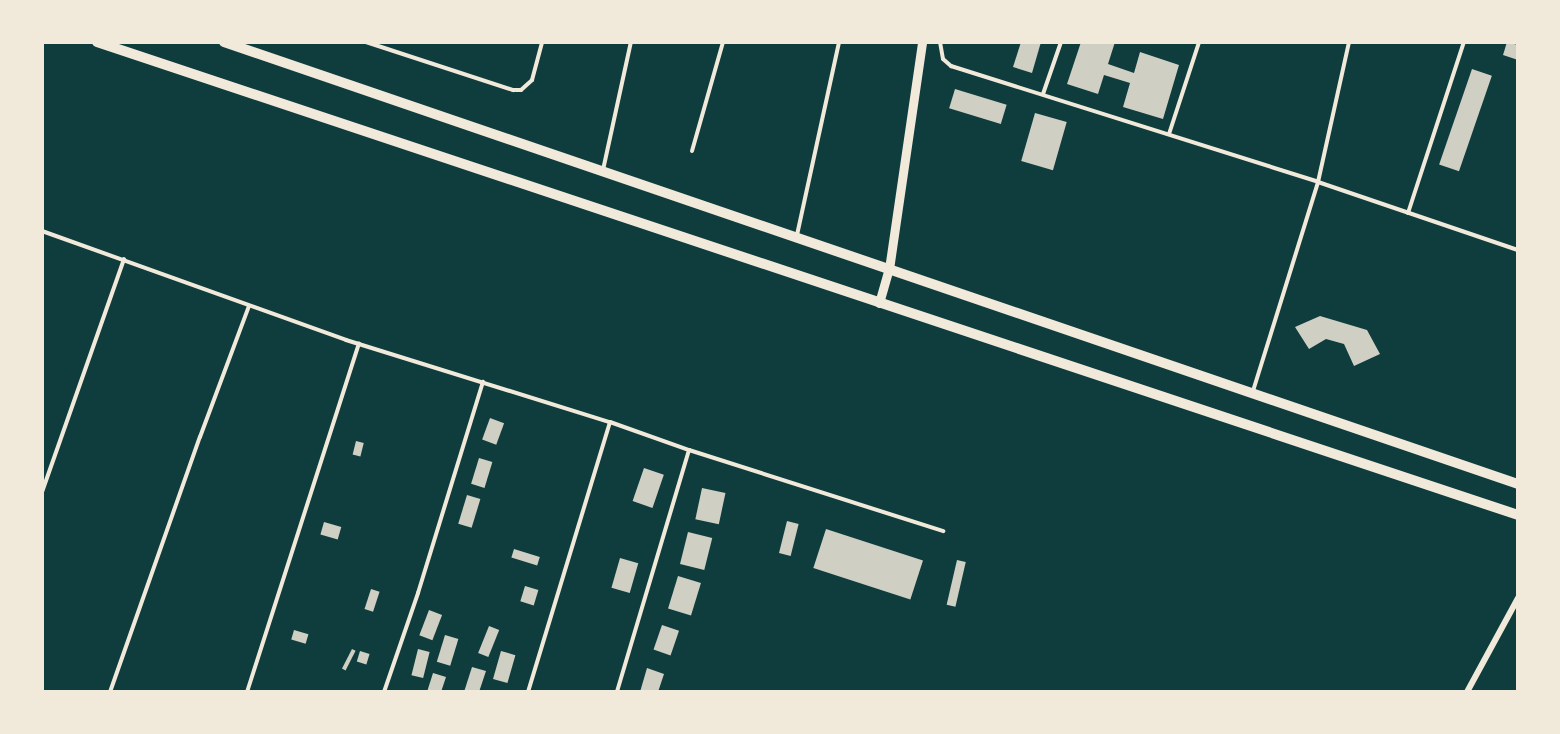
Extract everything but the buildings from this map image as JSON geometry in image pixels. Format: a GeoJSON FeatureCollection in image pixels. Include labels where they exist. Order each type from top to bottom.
{"type":"FeatureCollection","features":[{"type":"Feature","properties":{"kind":"main road"},"geometry":{"type":"LineString","coordinates":[[97,42],[1518,515]]}},
{"type":"Feature","properties":{"kind":"main road"},"geometry":{"type":"LineString","coordinates":[[224,42],[1518,484]]}},
{"type":"Feature","properties":{"kind":"street"},"geometry":{"type":"LineString","coordinates":[[879,303],[889,269],[922,42]]}},
{"type":"Feature","properties":{"kind":"street"},"geometry":{"type":"LineString","coordinates":[[1467,692],[1518,598]]}},
{"type":"Feature","properties":{"kind":"lane"},"geometry":{"type":"LineString","coordinates":[[366,42],[513,90],[521,90],[532,80],[542,42]]}},
{"type":"Feature","properties":{"kind":"lane"},"geometry":{"type":"LineString","coordinates":[[602,172],[631,42]]}},
{"type":"Feature","properties":{"kind":"lane"},"geometry":{"type":"LineString","coordinates":[[692,151],[723,42]]}},
{"type":"Feature","properties":{"kind":"lane"},"geometry":{"type":"LineString","coordinates":[[796,239],[837,42]]}},
{"type":"Feature","properties":{"kind":"lane"},"geometry":{"type":"LineString","coordinates":[[940,42],[943,59],[951,66],[1318,182],[1518,250]]}},
{"type":"Feature","properties":{"kind":"lane"},"geometry":{"type":"LineString","coordinates":[[1043,94],[1061,42]]}},
{"type":"Feature","properties":{"kind":"lane"},"geometry":{"type":"LineString","coordinates":[[1169,134],[1199,42]]}},
{"type":"Feature","properties":{"kind":"lane"},"geometry":{"type":"LineString","coordinates":[[1252,393],[1318,182],[1349,42]]}},
{"type":"Feature","properties":{"kind":"lane"},"geometry":{"type":"LineString","coordinates":[[1408,213],[1464,42]]}},
{"type":"Feature","properties":{"kind":"lane"},"geometry":{"type":"LineString","coordinates":[[42,231],[358,344],[610,422],[689,450],[943,531]]}},
{"type":"Feature","properties":{"kind":"lane"},"geometry":{"type":"LineString","coordinates":[[42,492],[124,259]]}},
{"type":"Feature","properties":{"kind":"lane"},"geometry":{"type":"LineString","coordinates":[[110,692],[249,306]]}},
{"type":"Feature","properties":{"kind":"lane"},"geometry":{"type":"LineString","coordinates":[[247,692],[358,344]]}},
{"type":"Feature","properties":{"kind":"lane"},"geometry":{"type":"LineString","coordinates":[[384,692],[418,593],[483,382]]}},
{"type":"Feature","properties":{"kind":"lane"},"geometry":{"type":"LineString","coordinates":[[528,692],[610,422]]}},
{"type":"Feature","properties":{"kind":"lane"},"geometry":{"type":"LineString","coordinates":[[617,692],[689,450]]}}]}
